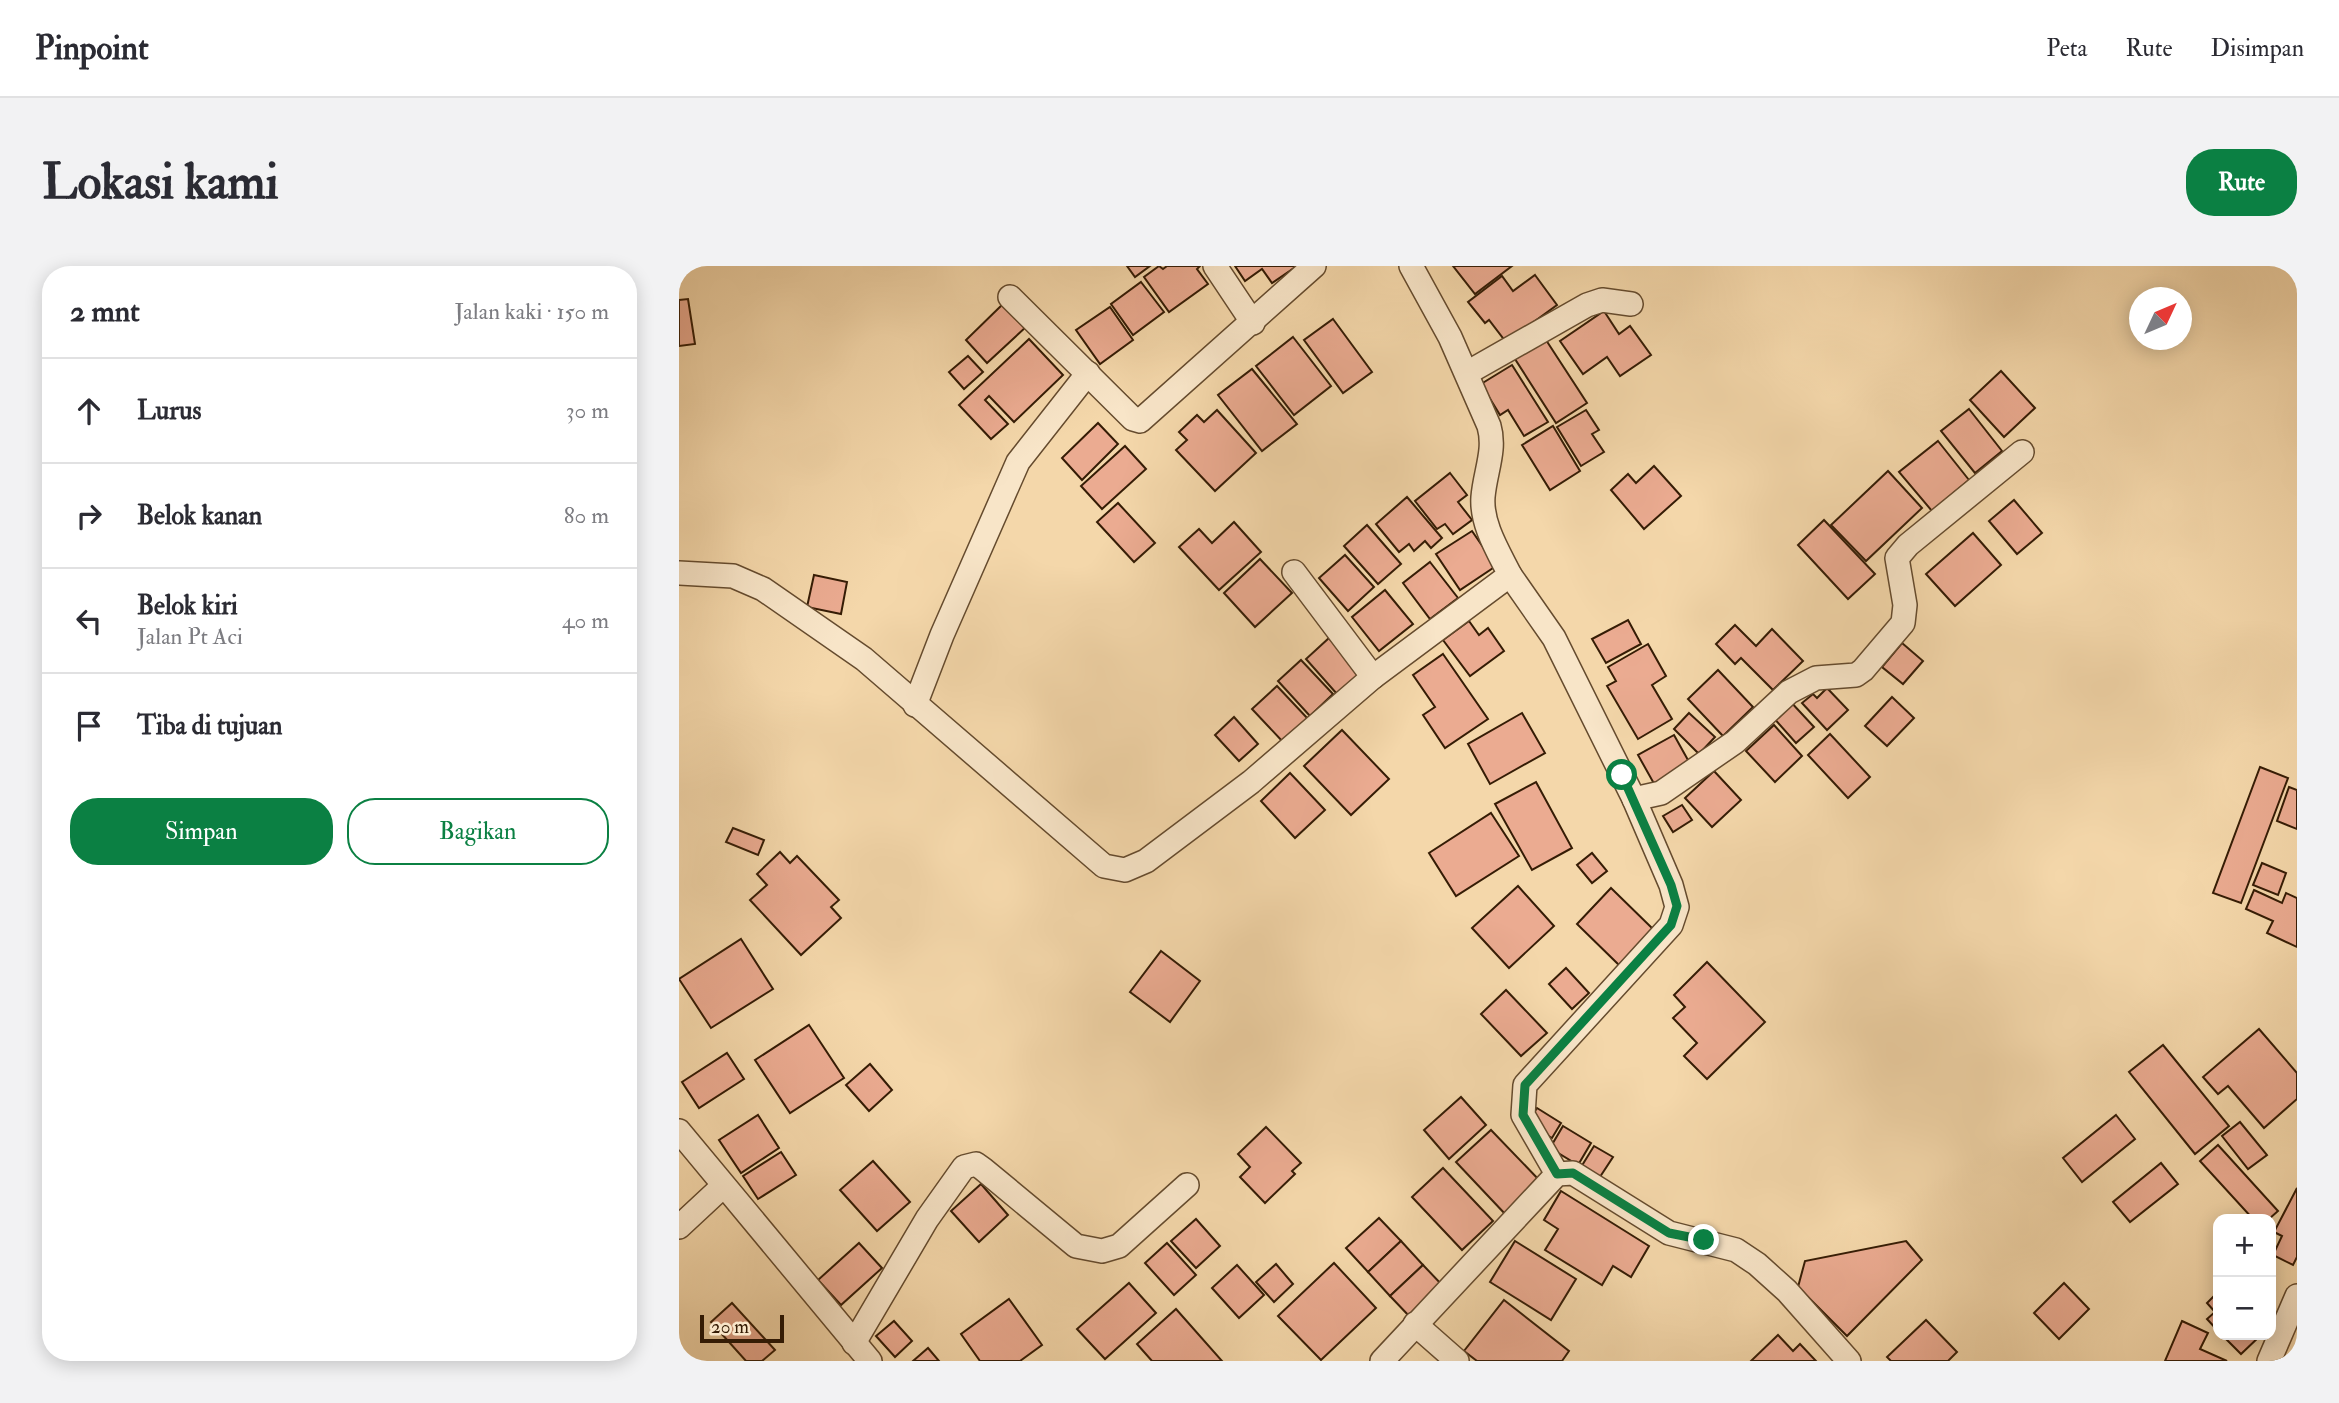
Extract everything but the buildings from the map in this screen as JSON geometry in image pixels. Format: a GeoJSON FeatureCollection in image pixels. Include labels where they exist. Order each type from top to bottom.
{"type":"FeatureCollection","features":[{"type":"Feature","properties":{"kind":"street"},"geometry":{"type":"LineString","coordinates":[[1215,266],[1252,324]]}},
{"type":"Feature","properties":{"kind":"street"},"geometry":{"type":"LineString","coordinates":[[1010,297],[1133,419],[1143,421],[1314,266]]}},
{"type":"Feature","properties":{"kind":"street"},"geometry":{"type":"LineString","coordinates":[[1411,266],[1467,373],[1493,438],[1483,498],[1484,518],[1510,575],[1554,638],[1634,799],[1671,885],[1677,906],[1671,925],[1525,1085],[1523,1115],[1554,1178]]}},
{"type":"Feature","properties":{"kind":"street"},"geometry":{"type":"LineString","coordinates":[[1467,373],[1587,305],[1602,300],[1631,304]]}},
{"type":"Feature","properties":{"kind":"street"},"geometry":{"type":"LineString","coordinates":[[915,705],[942,635],[1018,463],[1088,373]]}},
{"type":"Feature","properties":{"kind":"street"},"geometry":{"type":"LineString","coordinates":[[1634,799],[1661,793],[1735,742],[1789,692],[1816,678],[1856,675],[1863,670],[1903,623],[1905,605],[1897,558],[1908,545],[2022,452]]}},
{"type":"Feature","properties":{"kind":"street"},"geometry":{"type":"LineString","coordinates":[[1294,572],[1373,677]]}},
{"type":"Feature","properties":{"kind":"street"},"geometry":{"type":"LineString","coordinates":[[679,573],[733,576],[763,589],[864,659],[1104,866],[1125,870],[1146,861],[1251,782],[1373,677],[1510,575]]}},
{"type":"Feature","properties":{"kind":"street"},"geometry":{"type":"LineString","coordinates":[[679,1131],[870,1361]]}},
{"type":"Feature","properties":{"kind":"street"},"geometry":{"type":"LineString","coordinates":[[854,1343],[927,1219],[964,1167],[976,1164],[1076,1246],[1102,1251],[1119,1246],[1187,1185]]}},
{"type":"Feature","properties":{"kind":"street"},"geometry":{"type":"LineString","coordinates":[[1382,1361],[1554,1178],[1573,1173],[1669,1233],[1736,1250],[1787,1291],[1849,1361]]}},
{"type":"Feature","properties":{"kind":"street"},"geometry":{"type":"LineString","coordinates":[[679,1227],[722,1186]]}},
{"type":"Feature","properties":{"kind":"street"},"geometry":{"type":"LineString","coordinates":[[2269,1361],[2297,1296]]}},
{"type":"Feature","properties":{"kind":"street"},"geometry":{"type":"LineString","coordinates":[[1415,1324],[1457,1361]]}},
{"type":"Feature","properties":{"kind":"route"},"geometry":{"type":"LineString","coordinates":[[1622,775],[1671,885],[1677,906],[1671,925],[1525,1085],[1523,1115],[1557,1174],[1573,1173],[1669,1233],[1704,1240]]}}]}
